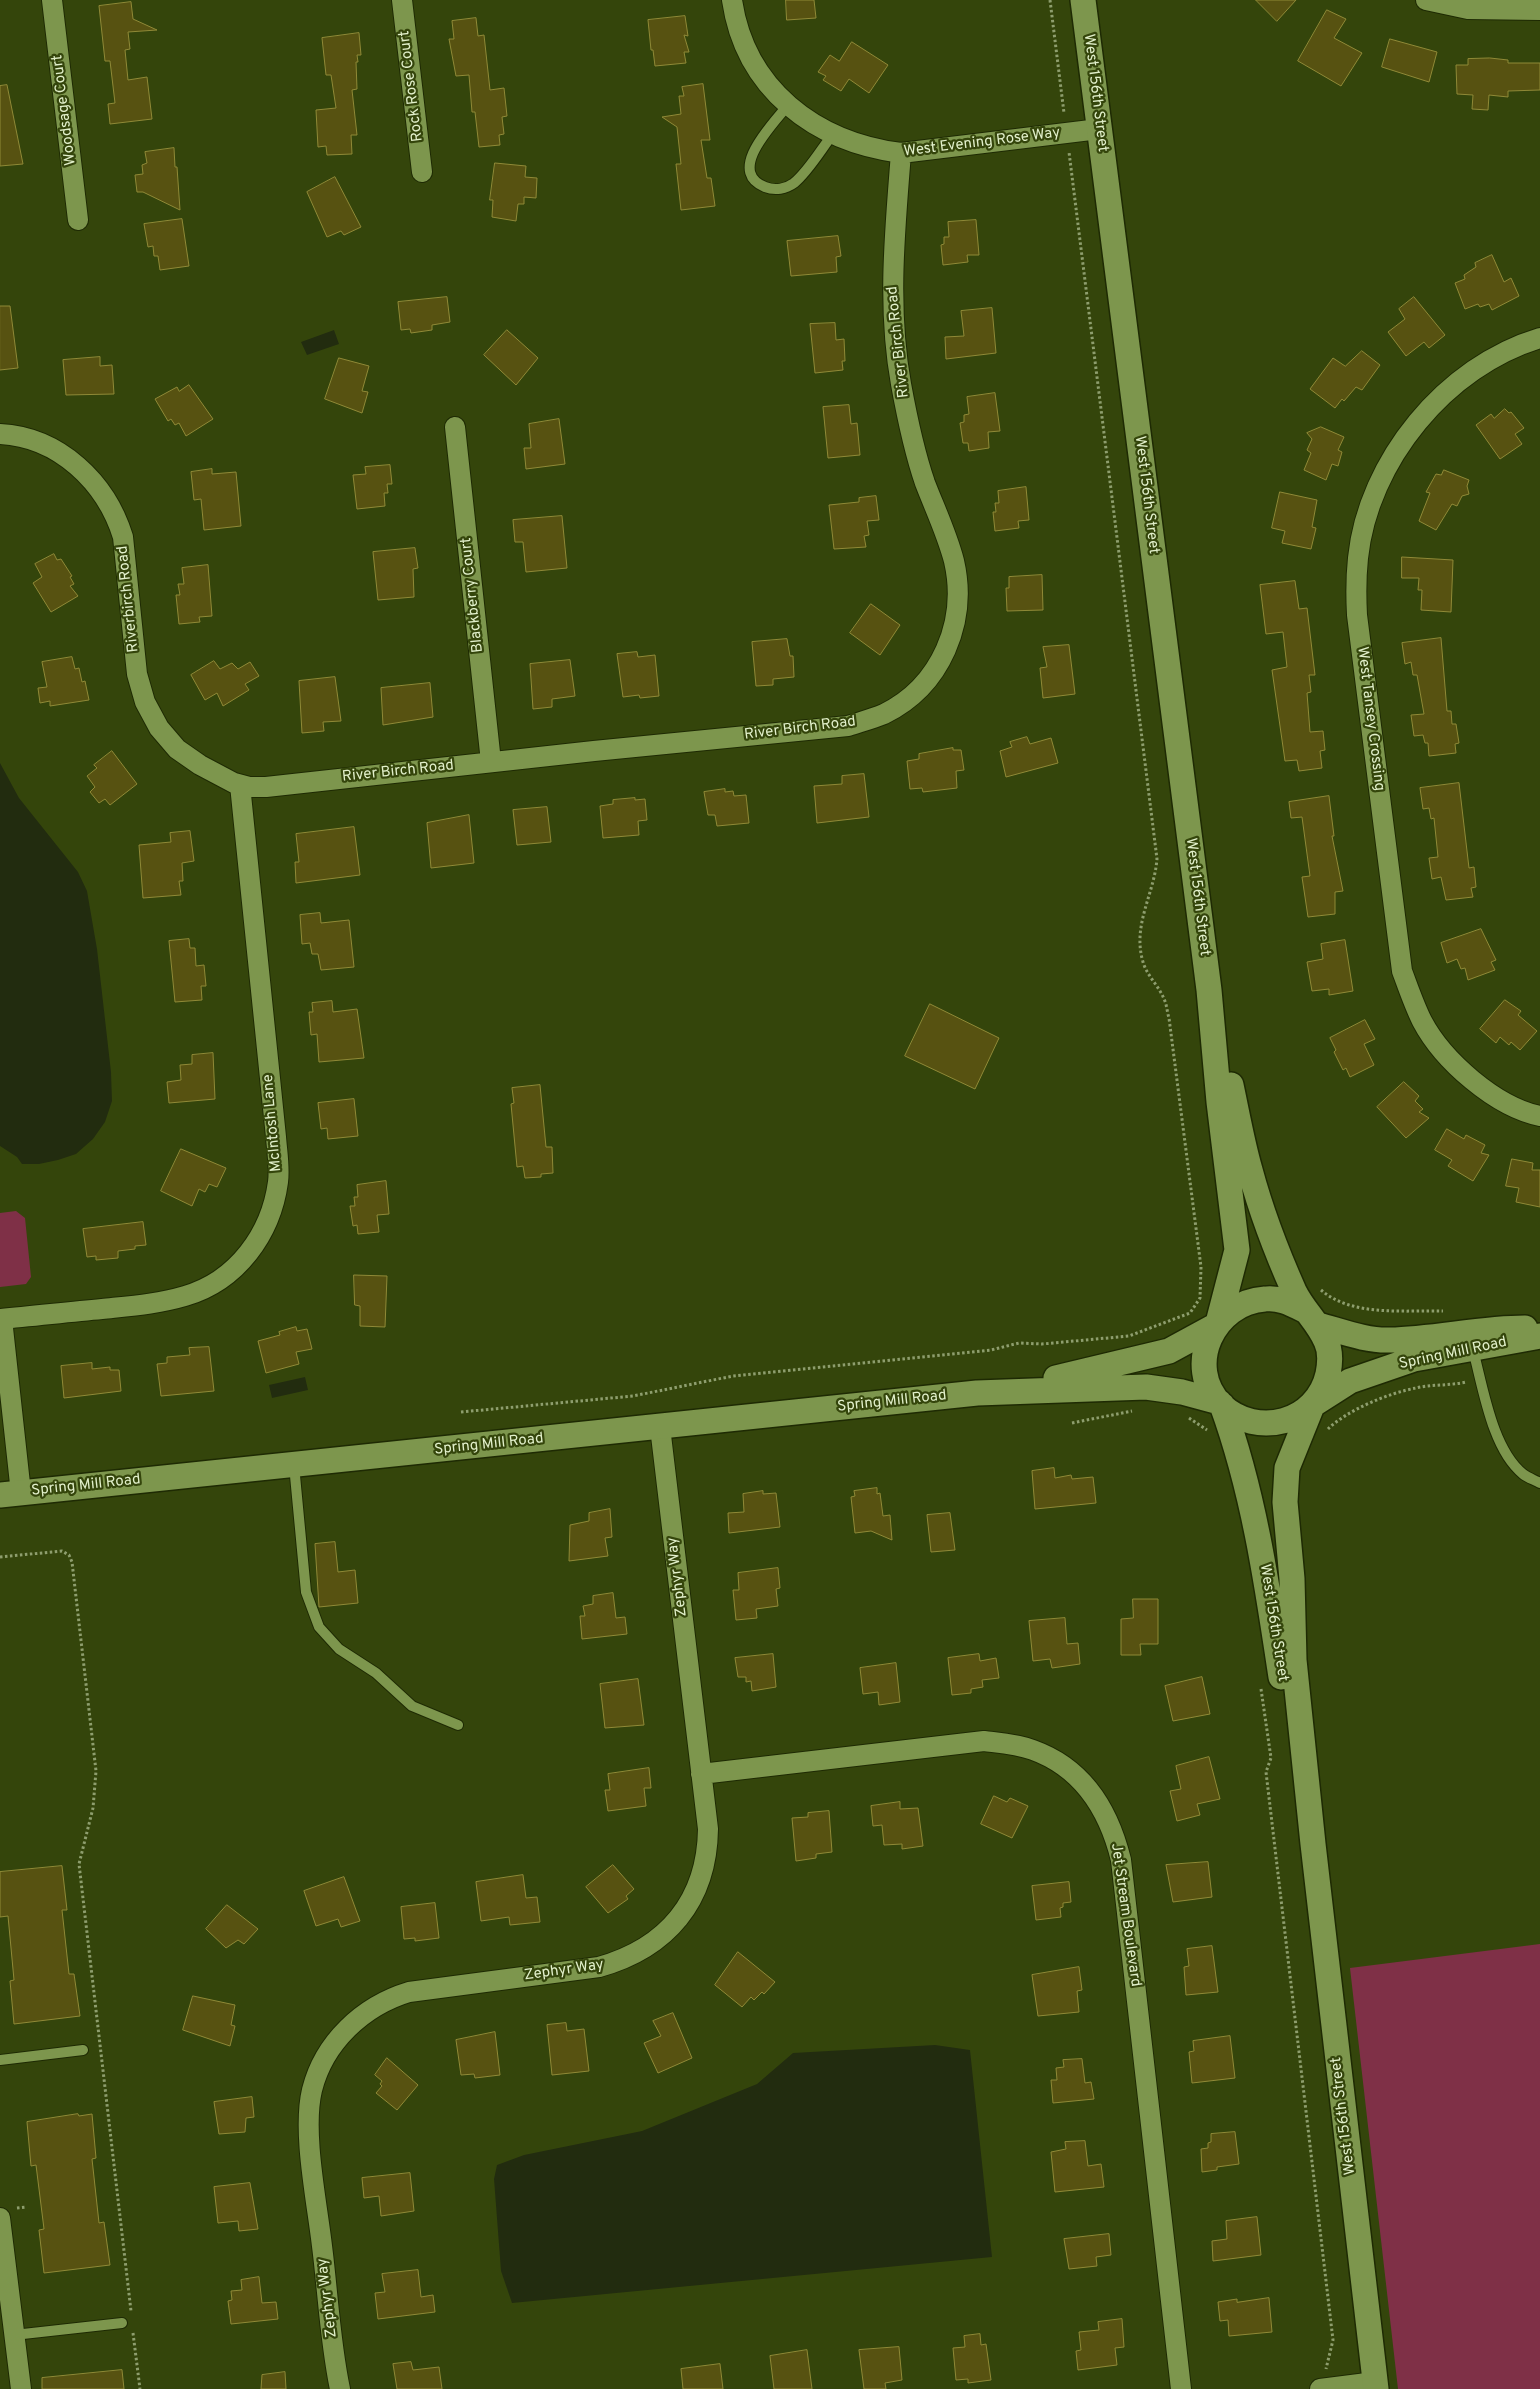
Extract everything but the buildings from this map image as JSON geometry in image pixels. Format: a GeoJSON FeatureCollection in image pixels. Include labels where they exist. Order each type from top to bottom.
{"type":"FeatureCollection","features":[{"type":"Feature","properties":{"kind":"street","name":"Woodsage Court"},"geometry":{"type":"LineString","coordinates":[[52,0],[78,220]]}},
{"type":"Feature","properties":{"kind":"street","name":"Rock Rose Court"},"geometry":{"type":"LineString","coordinates":[[402,0],[422,172]]}},
{"type":"Feature","properties":{"kind":"street","name":"West Evening Rose Way"},"geometry":{"type":"LineString","coordinates":[[732,0],[740,36],[763,80],[788,105],[833,134],[875,150],[901,154],[1099,128]]}},
{"type":"Feature","properties":{"kind":"street","name":"West 156th Street"},"geometry":{"type":"LineString","coordinates":[[1083,0],[1209,990],[1219,1102],[1237,1250],[1216,1325]]}},
{"type":"Feature","properties":{"kind":"street"},"geometry":{"type":"LineString","coordinates":[[1426,0],[1468,9],[1540,10]]}},
{"type":"Feature","properties":{"kind":"street","name":"River Birch Road"},"geometry":{"type":"LineString","coordinates":[[240,785],[266,787],[848,726],[884,714],[918,690],[932,674],[945,653],[954,630],[958,606],[958,585],[947,538],[925,483],[912,439],[900,382],[894,324],[892,263],[901,154]]}},
{"type":"Feature","properties":{"kind":"street","name":"West Tansey Crossing"},"geometry":{"type":"LineString","coordinates":[[1540,338],[1498,355],[1468,375],[1425,414],[1395,452],[1380,483],[1366,520],[1358,556],[1356,589],[1357,615],[1402,971],[1423,1022],[1442,1049],[1464,1073],[1508,1104],[1540,1116]]}},
{"type":"Feature","properties":{"kind":"street","name":"Blackberry Court"},"geometry":{"type":"LineString","coordinates":[[455,427],[491,762]]}},
{"type":"Feature","properties":{"kind":"street","name":"Riverbirch Road"},"geometry":{"type":"LineString","coordinates":[[0,434],[28,438],[51,447],[88,476],[103,494],[116,516],[123,537],[137,674],[145,702],[159,728],[177,749],[200,764],[240,785]]}},
{"type":"Feature","properties":{"kind":"street","name":"McIntosh Lane"},"geometry":{"type":"LineString","coordinates":[[1,1319],[150,1304],[187,1295],[212,1286],[233,1269],[251,1251],[267,1226],[278,1180],[277,1154],[240,785]]}},
{"type":"Feature","properties":{"kind":"street","name":"West 156th Street"},"geometry":{"type":"LineString","coordinates":[[1209,990],[1250,1170],[1268,1225],[1294,1290],[1311,1317]]}},
{"type":"Feature","properties":{"kind":"street"},"geometry":{"type":"LineString","coordinates":[[1266,1298],[1286,1301],[1311,1317],[1328,1344],[1330,1365],[1325,1386],[1313,1405],[1295,1418],[1277,1424],[1256,1424],[1238,1417],[1220,1403],[1209,1385],[1204,1365],[1206,1345],[1216,1325],[1229,1311],[1246,1302],[1266,1298]]}},
{"type":"Feature","properties":{"kind":"street","name":"Spring Mill Road"},"geometry":{"type":"LineString","coordinates":[[1311,1317],[1356,1335],[1389,1340],[1500,1328],[1540,1328]]}},
{"type":"Feature","properties":{"kind":"street"},"geometry":{"type":"LineString","coordinates":[[1,1319],[11,1494]]}},
{"type":"Feature","properties":{"kind":"street","name":"Spring Mill Road"},"geometry":{"type":"LineString","coordinates":[[978,1393],[1082,1373],[1169,1351],[1216,1325]]}},
{"type":"Feature","properties":{"kind":"street","name":"Spring Mill Road"},"geometry":{"type":"LineString","coordinates":[[1313,1405],[1350,1381],[1414,1359],[1473,1350],[1540,1336]]}},
{"type":"Feature","properties":{"kind":"street","name":"Spring Mill Road"},"geometry":{"type":"LineString","coordinates":[[11,1494],[978,1393],[1146,1388],[1182,1392],[1220,1403]]}},
{"type":"Feature","properties":{"kind":"street","name":"West 156th Street"},"geometry":{"type":"LineString","coordinates":[[1220,1403],[1244,1469],[1262,1551],[1283,1695],[1312,1844]]}},
{"type":"Feature","properties":{"kind":"street","name":"West 156th Street"},"geometry":{"type":"LineString","coordinates":[[1313,1405],[1287,1468],[1285,1502],[1292,1579],[1294,1660],[1312,1844],[1376,2386]]}},
{"type":"Feature","properties":{"kind":"street","name":"Zephyr Way"},"geometry":{"type":"LineString","coordinates":[[340,2389],[310,2143],[312,2091],[321,2067],[332,2046],[352,2024],[387,1999],[409,1992],[599,1967],[621,1961],[657,1940],[677,1921],[692,1897],[702,1875],[708,1850],[708,1829],[660,1427]]}},
{"type":"Feature","properties":{"kind":"street","name":"Jet Stream Boulevard"},"geometry":{"type":"LineString","coordinates":[[700,1774],[984,1741],[1016,1745],[1034,1750],[1075,1776],[1094,1795],[1109,1821],[1120,1860],[1181,2389]]}},
{"type":"Feature","properties":{"kind":"street"},"geometry":{"type":"LineString","coordinates":[[0,2218],[1,2239],[21,2389]]}},
{"type":"Feature","properties":{"kind":"street"},"geometry":{"type":"LineString","coordinates":[[1326,2388],[1376,2386]]}},
{"type":"Feature","properties":{"kind":"lane"},"geometry":{"type":"LineString","coordinates":[[788,105],[752,153],[750,165],[754,178],[758,183],[777,189],[791,185],[833,134]]}},
{"type":"Feature","properties":{"kind":"lane"},"geometry":{"type":"LineString","coordinates":[[1473,1350],[1499,1440],[1511,1462],[1524,1475],[1540,1483]]}},
{"type":"Feature","properties":{"kind":"lane"},"geometry":{"type":"LineString","coordinates":[[294,1465],[306,1592],[319,1627],[339,1649],[376,1673],[412,1706],[458,1725]]}},
{"type":"Feature","properties":{"kind":"lane"},"geometry":{"type":"LineString","coordinates":[[0,2060],[83,2050]]}},
{"type":"Feature","properties":{"kind":"lane"},"geometry":{"type":"LineString","coordinates":[[14,2336],[122,2323]]}},
{"type":"Feature","properties":{"kind":"path"},"geometry":{"type":"LineString","coordinates":[[461,1412],[633,1396],[732,1376],[991,1350],[1019,1343],[1042,1344],[1129,1336],[1190,1313],[1200,1298],[1202,1267],[1169,1018],[1164,999],[1143,963],[1140,944],[1139,926],[1153,884],[1157,859],[1050,0]]}},
{"type":"Feature","properties":{"kind":"path"},"geometry":{"type":"LineString","coordinates":[[1317,1286],[1329,1297],[1352,1306],[1443,1311]]}},
{"type":"Feature","properties":{"kind":"path"},"geometry":{"type":"LineString","coordinates":[[1327,1430],[1339,1419],[1357,1409],[1416,1388],[1448,1386],[1481,1379]]}},
{"type":"Feature","properties":{"kind":"path"},"geometry":{"type":"LineString","coordinates":[[1072,1423],[1136,1410]]}},
{"type":"Feature","properties":{"kind":"path"},"geometry":{"type":"LineString","coordinates":[[1186,1416],[1211,1434]]}},
{"type":"Feature","properties":{"kind":"path"},"geometry":{"type":"LineString","coordinates":[[0,1557],[62,1551],[69,1555],[72,1562],[96,1771],[93,1808],[79,1864],[131,2313]]}},
{"type":"Feature","properties":{"kind":"path"},"geometry":{"type":"LineString","coordinates":[[1260,1679],[1271,1758],[1266,1772],[1333,2340],[1326,2367],[1326,2388]]}},
{"type":"Feature","properties":{"kind":"path"},"geometry":{"type":"LineString","coordinates":[[133,2332],[140,2389]]}},
{"type":"Feature","properties":{"kind":"shaded area"},"geometry":{"type":"Polygon","coordinates":[[[334,330],[339,344],[307,355],[301,342],[334,330]]]}},
{"type":"Feature","properties":{"kind":"shaded area"},"geometry":{"type":"Polygon","coordinates":[[[0,763],[19,798],[78,872],[87,891],[97,949],[111,1072],[112,1101],[105,1122],[93,1139],[76,1154],[39,1164],[22,1164],[17,1157],[0,1146],[0,763]]]}},
{"type":"Feature","properties":{"kind":"shaded area"},"geometry":{"type":"Polygon","coordinates":[[[16,1211],[25,1218],[31,1277],[26,1284],[0,1287],[0,1213],[16,1211]]]}},
{"type":"Feature","properties":{"kind":"shaded area"},"geometry":{"type":"Polygon","coordinates":[[[305,1377],[308,1390],[272,1398],[269,1385],[305,1377]]]}},
{"type":"Feature","properties":{"kind":"shaded area"},"geometry":{"type":"Polygon","coordinates":[[[1540,1944],[1540,2389],[1398,2389],[1350,1968],[1540,1944]]]}},
{"type":"Feature","properties":{"kind":"shaded area"},"geometry":{"type":"Polygon","coordinates":[[[935,2045],[970,2050],[992,2257],[512,2303],[501,2271],[494,2179],[497,2165],[524,2155],[642,2131],[757,2084],[793,2053],[935,2045]]]}}]}
